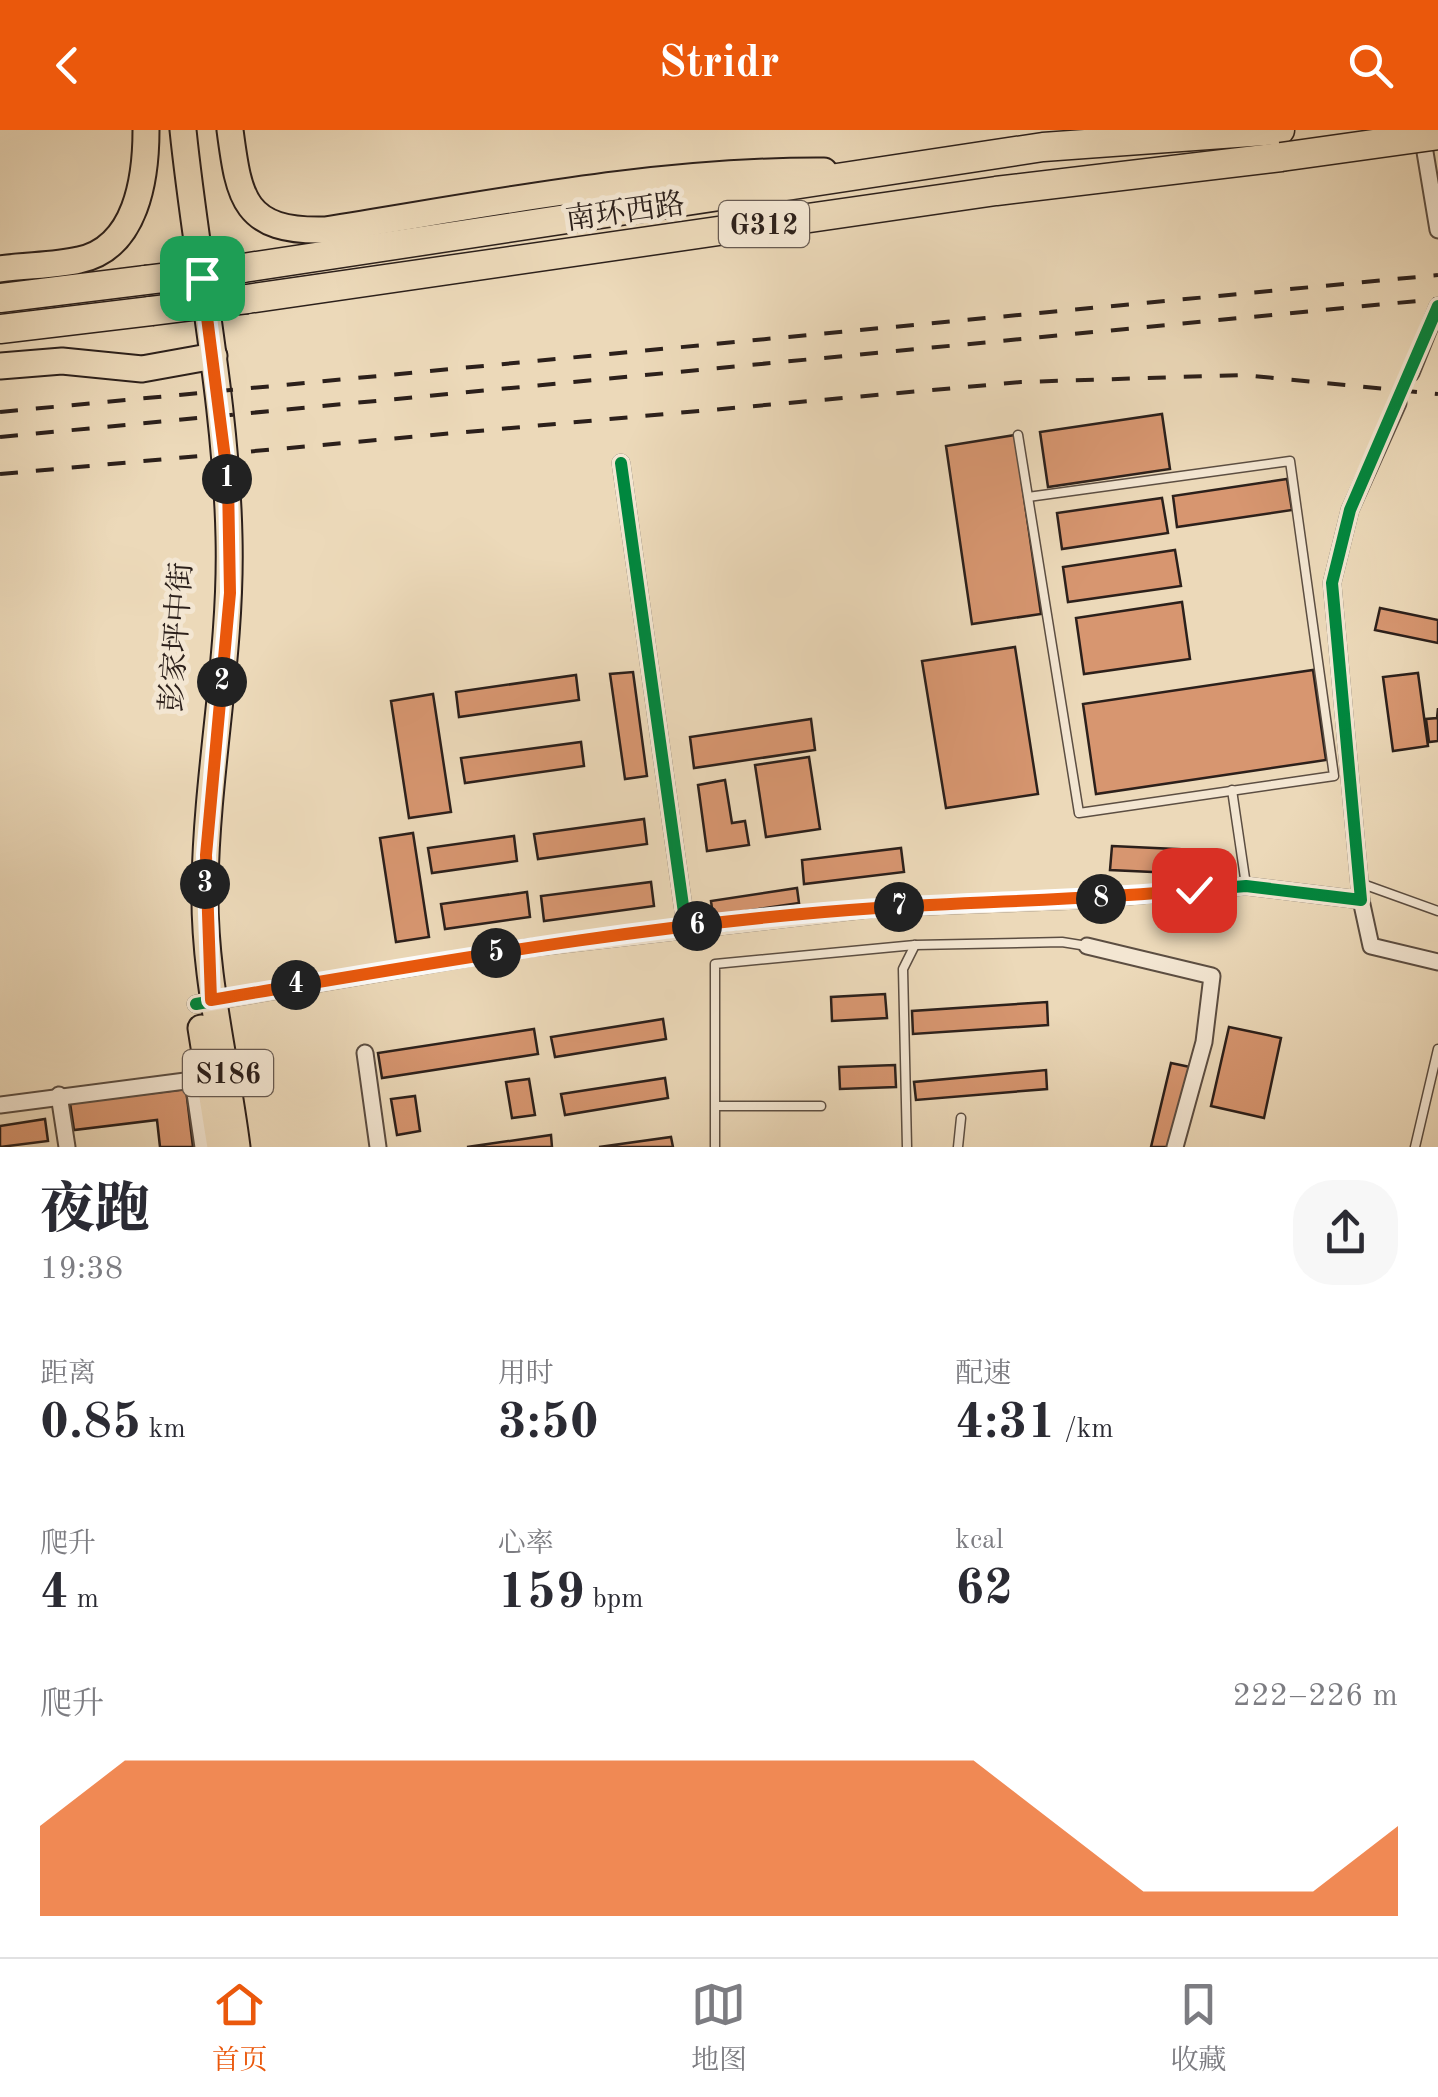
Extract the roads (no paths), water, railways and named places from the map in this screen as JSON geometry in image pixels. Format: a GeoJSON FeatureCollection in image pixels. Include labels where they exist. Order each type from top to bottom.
{"type":"FeatureCollection","features":[{"type":"Feature","properties":{"kind":"highway","name":"南环西路"},"geometry":{"type":"LineString","coordinates":[[0,298],[243,268],[1043,147],[1438,135]]}},
{"type":"Feature","properties":{"kind":"highway","name":"南环西路"},"geometry":{"type":"LineString","coordinates":[[0,328],[247,299],[996,191],[1279,139]]}},
{"type":"Feature","properties":{"kind":"main road"},"geometry":{"type":"LineString","coordinates":[[0,269],[83,260],[108,244],[134,214],[144,181],[146,130]]}},
{"type":"Feature","properties":{"kind":"main road","name":"彭家坪中街"},"geometry":{"type":"LineString","coordinates":[[169,130],[207,356]]}},
{"type":"Feature","properties":{"kind":"main road","name":"彭家坪中街"},"geometry":{"type":"LineString","coordinates":[[183,130],[207,356],[215,593],[191,854],[208,1057],[220,1147]]}},
{"type":"Feature","properties":{"kind":"main road"},"geometry":{"type":"LineString","coordinates":[[230,130],[238,192],[260,216],[294,231],[635,182],[769,171],[874,172]]}},
{"type":"Feature","properties":{"kind":"main road"},"geometry":{"type":"LineString","coordinates":[[0,366],[62,361],[142,369],[207,356]]}},
{"type":"Feature","properties":{"kind":"main road","name":"彭家坪中街"},"geometry":{"type":"LineString","coordinates":[[203,1002],[226,1060],[237,1147]]}},
{"type":"Feature","properties":{"kind":"street"},"geometry":{"type":"LineString","coordinates":[[1421,130],[1438,230]]}},
{"type":"Feature","properties":{"kind":"street"},"geometry":{"type":"LineString","coordinates":[[1411,373],[1438,306]]}},
{"type":"Feature","properties":{"kind":"street"},"geometry":{"type":"LineString","coordinates":[[1398,403],[1350,510],[1332,583],[1361,892],[1371,946],[1438,962]]}},
{"type":"Feature","properties":{"kind":"street"},"geometry":{"type":"LineString","coordinates":[[622,463],[686,927]]}},
{"type":"Feature","properties":{"kind":"street"},"geometry":{"type":"LineString","coordinates":[[203,1002],[686,927],[877,908],[1082,900],[1246,886],[1361,892]]}},
{"type":"Feature","properties":{"kind":"street"},"geometry":{"type":"LineString","coordinates":[[1087,946],[1212,976],[1204,1042],[1176,1147]]}},
{"type":"Feature","properties":{"kind":"street"},"geometry":{"type":"LineString","coordinates":[[365,1053],[378,1147]]}},
{"type":"Feature","properties":{"kind":"street"},"geometry":{"type":"LineString","coordinates":[[202,1147],[193,1080],[208,1057]]}},
{"type":"Feature","properties":{"kind":"street"},"geometry":{"type":"LineString","coordinates":[[0,1106],[59,1095],[193,1080]]}},
{"type":"Feature","properties":{"kind":"street"},"geometry":{"type":"LineString","coordinates":[[59,1095],[67,1147]]}},
{"type":"Feature","properties":{"kind":"lane"},"geometry":{"type":"LineString","coordinates":[[1018,435],[1028,497],[1079,813],[1334,776],[1290,461],[1028,497]]}},
{"type":"Feature","properties":{"kind":"lane"},"geometry":{"type":"LineString","coordinates":[[1232,790],[1246,886]]}},
{"type":"Feature","properties":{"kind":"lane"},"geometry":{"type":"LineString","coordinates":[[1361,892],[1438,911]]}},
{"type":"Feature","properties":{"kind":"lane"},"geometry":{"type":"LineString","coordinates":[[715,1147],[715,964],[915,945],[1062,942],[1087,946]]}},
{"type":"Feature","properties":{"kind":"lane"},"geometry":{"type":"LineString","coordinates":[[907,1147],[903,968],[915,945]]}},
{"type":"Feature","properties":{"kind":"lane"},"geometry":{"type":"LineString","coordinates":[[1416,1147],[1437,1055]]}},
{"type":"Feature","properties":{"kind":"lane"},"geometry":{"type":"LineString","coordinates":[[717,1106],[821,1106]]}},
{"type":"Feature","properties":{"kind":"lane"},"geometry":{"type":"LineString","coordinates":[[958,1147],[961,1118]]}},
{"type":"Feature","properties":{"kind":"tunnel"},"geometry":{"type":"LineString","coordinates":[[1398,403],[1411,373]]}},
{"type":"Feature","properties":{"kind":"railway"},"geometry":{"type":"LineString","coordinates":[[0,412],[1438,275]]}},
{"type":"Feature","properties":{"kind":"railway"},"geometry":{"type":"LineString","coordinates":[[0,437],[1438,299]]}},
{"type":"Feature","properties":{"kind":"railway"},"geometry":{"type":"LineString","coordinates":[[0,474],[1021,382],[1243,375],[1438,394]]}}]}
